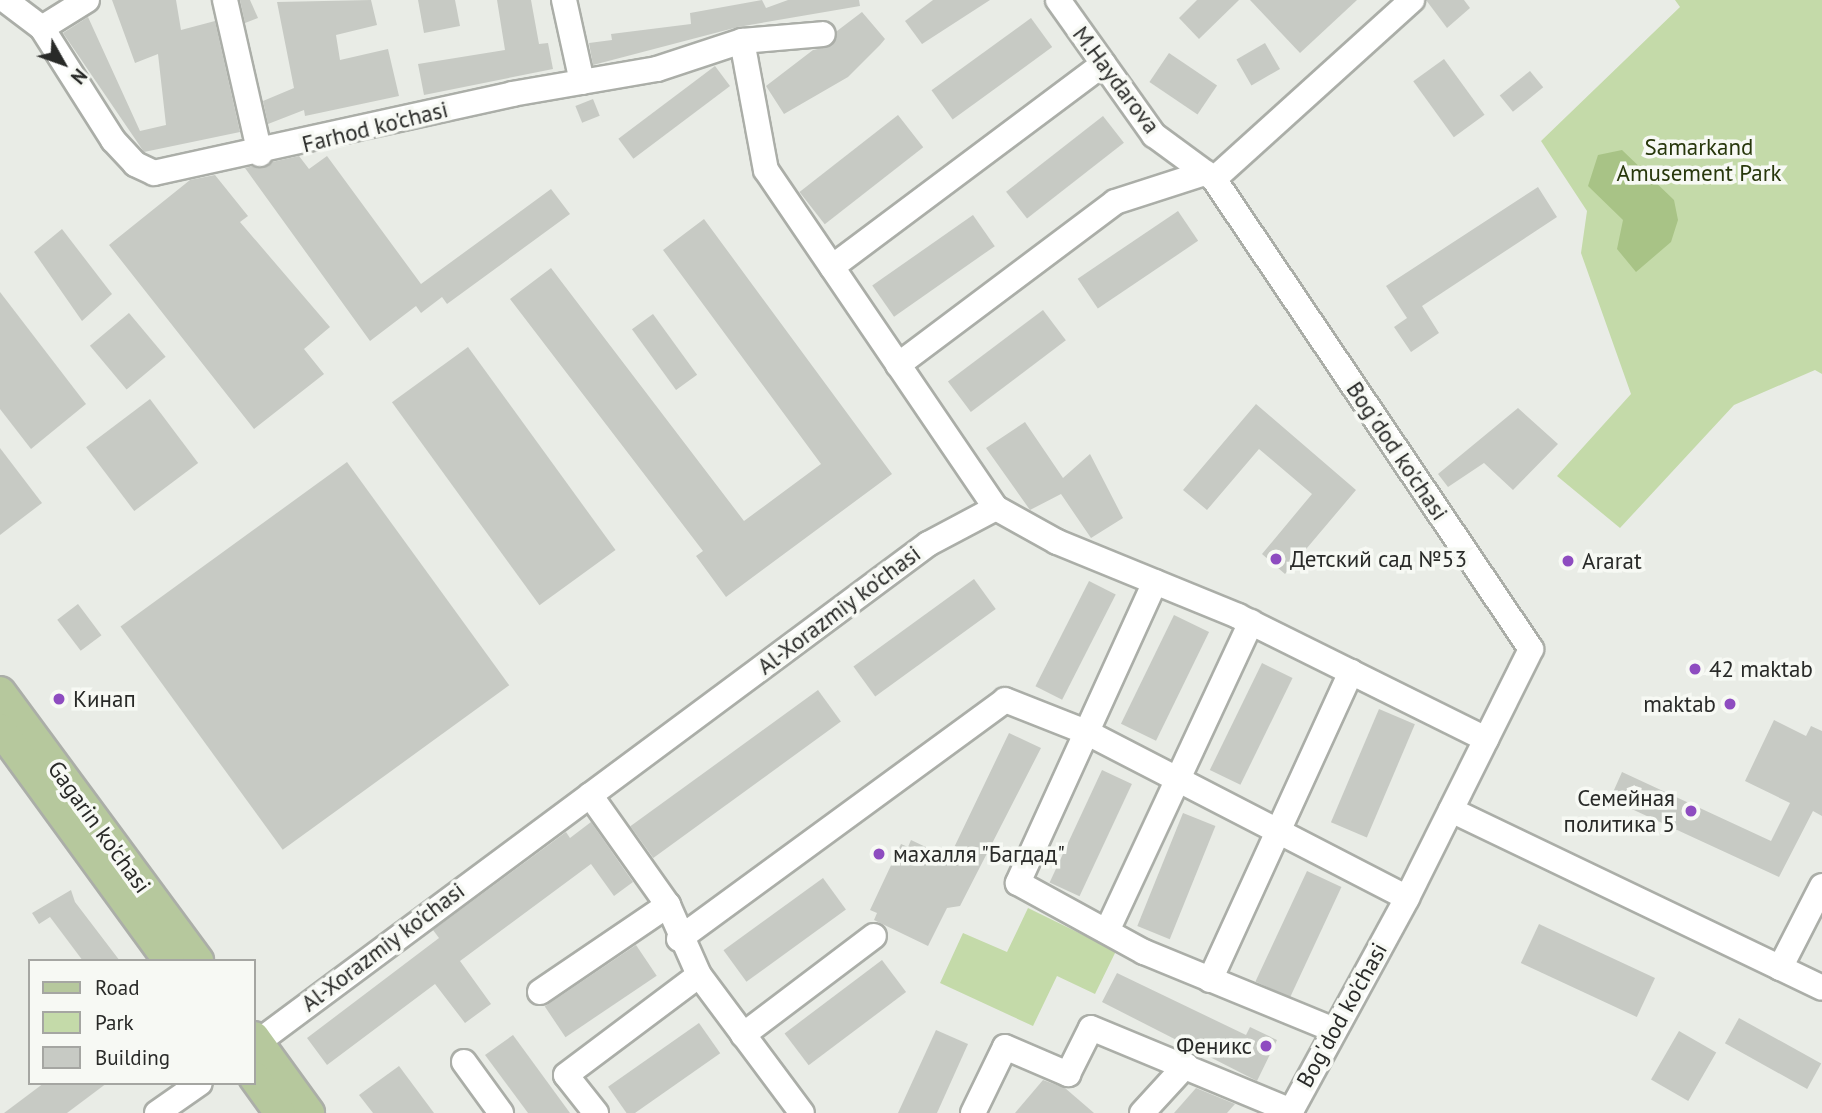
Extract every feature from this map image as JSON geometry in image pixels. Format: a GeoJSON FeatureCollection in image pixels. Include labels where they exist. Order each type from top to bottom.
{"type":"FeatureCollection","features":[{"type":"Feature","properties":{"kind":"main road","name":"Gagarin ko'chasi"},"geometry":{"type":"LineString","coordinates":[[0,692],[197,959]]}},
{"type":"Feature","properties":{"kind":"main road","name":"Gagarin ko'chasi"},"geometry":{"type":"LineString","coordinates":[[0,729],[168,959]]}},
{"type":"Feature","properties":{"kind":"main road"},"geometry":{"type":"LineString","coordinates":[[256,1042],[309,1113]]}},
{"type":"Feature","properties":{"kind":"main road"},"geometry":{"type":"LineString","coordinates":[[256,1080],[280,1113]]}},
{"type":"Feature","properties":{"kind":"street","name":"Farhod ko'chasi"},"geometry":{"type":"LineString","coordinates":[[5,0],[42,28],[114,140],[144,171],[260,154],[582,82],[657,69],[742,41],[822,34]]}},
{"type":"Feature","properties":{"kind":"street"},"geometry":{"type":"LineString","coordinates":[[42,28],[87,0]]}},
{"type":"Feature","properties":{"kind":"street"},"geometry":{"type":"LineString","coordinates":[[225,0],[260,154]]}},
{"type":"Feature","properties":{"kind":"street"},"geometry":{"type":"LineString","coordinates":[[564,0],[582,82]]}},
{"type":"Feature","properties":{"kind":"street","name":"M.Haydarova"},"geometry":{"type":"LineString","coordinates":[[1058,0],[1154,135],[1210,176]]}},
{"type":"Feature","properties":{"kind":"street"},"geometry":{"type":"LineString","coordinates":[[898,365],[1115,202],[1210,176],[1402,3]]}},
{"type":"Feature","properties":{"kind":"street"},"geometry":{"type":"LineString","coordinates":[[742,41],[766,170],[996,508],[1155,582],[1251,622],[1486,739]]}},
{"type":"Feature","properties":{"kind":"street"},"geometry":{"type":"LineString","coordinates":[[832,267],[1103,64]]}},
{"type":"Feature","properties":{"kind":"street","name":"Bog'dod ko'chasi"},"geometry":{"type":"LineString","coordinates":[[1210,176],[1531,649],[1407,898],[1332,1030],[1290,1112]]}},
{"type":"Feature","properties":{"kind":"street","name":"Al-Xorazmiy ko'chasi"},"geometry":{"type":"LineString","coordinates":[[256,1040],[928,544],[996,508]]}},
{"type":"Feature","properties":{"kind":"street"},"geometry":{"type":"LineString","coordinates":[[1155,582],[1018,883],[1107,931],[1210,980],[1332,1030]]}},
{"type":"Feature","properties":{"kind":"street"},"geometry":{"type":"LineString","coordinates":[[1107,931],[1251,622]]}},
{"type":"Feature","properties":{"kind":"street"},"geometry":{"type":"LineString","coordinates":[[1210,980],[1351,672]]}},
{"type":"Feature","properties":{"kind":"street"},"geometry":{"type":"LineString","coordinates":[[679,939],[1005,700],[1086,733],[1276,834],[1407,898]]}},
{"type":"Feature","properties":{"kind":"street"},"geometry":{"type":"LineString","coordinates":[[590,795],[668,905],[679,939],[699,975],[802,1113]]}},
{"type":"Feature","properties":{"kind":"street"},"geometry":{"type":"LineString","coordinates":[[1451,810],[1822,988]]}},
{"type":"Feature","properties":{"kind":"street"},"geometry":{"type":"LineString","coordinates":[[1780,968],[1822,886]]}},
{"type":"Feature","properties":{"kind":"street"},"geometry":{"type":"LineString","coordinates":[[540,992],[668,905]]}},
{"type":"Feature","properties":{"kind":"street"},"geometry":{"type":"LineString","coordinates":[[743,1035],[874,936]]}},
{"type":"Feature","properties":{"kind":"street"},"geometry":{"type":"LineString","coordinates":[[596,1113],[566,1075],[699,975]]}},
{"type":"Feature","properties":{"kind":"street"},"geometry":{"type":"LineString","coordinates":[[972,1113],[1005,1047],[1068,1074],[1091,1028],[1186,1065],[1290,1112]]}},
{"type":"Feature","properties":{"kind":"street"},"geometry":{"type":"LineString","coordinates":[[464,1062],[501,1113]]}},
{"type":"Feature","properties":{"kind":"street"},"geometry":{"type":"LineString","coordinates":[[1142,1113],[1186,1065]]}},
{"type":"Feature","properties":{"kind":"street"},"geometry":{"type":"LineString","coordinates":[[157,1113],[197,1085]]}},
{"type":"Feature","properties":{"kind":"green space","name":"Samarkand Amusement Park"},"geometry":{"type":"Polygon","coordinates":[[[1675,0],[1822,0],[1822,374],[1815,370],[1734,405],[1620,528],[1557,476],[1631,394],[1581,253],[1587,211],[1541,141],[1680,7],[1675,0]]]}},
{"type":"Feature","properties":{"kind":"green space"},"geometry":{"type":"Polygon","coordinates":[[[1028,908],[1116,951],[1095,994],[1057,976],[1033,1026],[940,983],[963,933],[1007,952],[1028,908]]]}},
{"type":"Feature","properties":{"kind":"shaded area"},"geometry":{"type":"Polygon","coordinates":[[[1622,150],[1674,200],[1678,220],[1671,242],[1636,272],[1617,249],[1623,220],[1588,186],[1598,155],[1622,150]]]}},
{"type":"Feature","properties":{"kind":"building"},"geometry":{"type":"Polygon","coordinates":[[[112,0],[176,0],[181,30],[215,21],[240,132],[144,152],[63,33],[88,17],[140,131],[166,125],[158,54],[135,63],[112,0]]]}},
{"type":"Feature","properties":{"kind":"building"},"geometry":{"type":"Polygon","coordinates":[[[240,0],[250,0],[258,18],[245,23],[240,0]]]}},
{"type":"Feature","properties":{"kind":"building"},"geometry":{"type":"Polygon","coordinates":[[[371,0],[377,25],[336,35],[340,60],[388,49],[399,96],[305,116],[304,110],[268,124],[263,101],[294,88],[277,2],[371,0]]]}},
{"type":"Feature","properties":{"kind":"building"},"geometry":{"type":"Polygon","coordinates":[[[418,0],[455,0],[460,26],[424,33],[418,0]]]}},
{"type":"Feature","properties":{"kind":"building"},"geometry":{"type":"Polygon","coordinates":[[[497,0],[531,0],[539,44],[548,43],[553,69],[424,95],[418,64],[505,50],[497,0]]]}},
{"type":"Feature","properties":{"kind":"building"},"geometry":{"type":"Polygon","coordinates":[[[762,0],[766,8],[788,0],[859,0],[860,6],[738,27],[593,65],[589,43],[612,40],[611,34],[691,24],[690,13],[762,0]]]}},
{"type":"Feature","properties":{"kind":"building"},"geometry":{"type":"Polygon","coordinates":[[[933,0],[990,0],[922,44],[905,21],[933,0]]]}},
{"type":"Feature","properties":{"kind":"building"},"geometry":{"type":"Polygon","coordinates":[[[1197,0],[1239,0],[1199,39],[1179,18],[1197,0]]]}},
{"type":"Feature","properties":{"kind":"building"},"geometry":{"type":"Polygon","coordinates":[[[1250,0],[1357,0],[1300,53],[1250,0]]]}},
{"type":"Feature","properties":{"kind":"building"},"geometry":{"type":"Polygon","coordinates":[[[1426,0],[1464,0],[1470,8],[1447,28],[1426,0]]]}},
{"type":"Feature","properties":{"kind":"building"},"geometry":{"type":"Polygon","coordinates":[[[862,12],[885,39],[848,77],[784,114],[766,86],[813,50],[832,46],[837,31],[862,12]]]}},
{"type":"Feature","properties":{"kind":"building"},"geometry":{"type":"Polygon","coordinates":[[[1031,18],[1052,47],[953,119],[931,90],[1031,18]]]}},
{"type":"Feature","properties":{"kind":"building"},"geometry":{"type":"Polygon","coordinates":[[[1265,43],[1280,69],[1251,85],[1236,60],[1265,43]]]}},
{"type":"Feature","properties":{"kind":"building"},"geometry":{"type":"Polygon","coordinates":[[[1169,53],[1217,85],[1198,114],[1149,82],[1169,53]]]}},
{"type":"Feature","properties":{"kind":"building"},"geometry":{"type":"Polygon","coordinates":[[[1444,59],[1485,115],[1454,137],[1413,81],[1444,59]]]}},
{"type":"Feature","properties":{"kind":"building"},"geometry":{"type":"Polygon","coordinates":[[[715,66],[730,86],[633,159],[618,139],[715,66]]]}},
{"type":"Feature","properties":{"kind":"building"},"geometry":{"type":"Polygon","coordinates":[[[1530,71],[1543,87],[1513,112],[1500,96],[1530,71]]]}},
{"type":"Feature","properties":{"kind":"building"},"geometry":{"type":"Polygon","coordinates":[[[593,99],[600,116],[582,123],[575,106],[593,99]]]}},
{"type":"Feature","properties":{"kind":"building"},"geometry":{"type":"Polygon","coordinates":[[[898,115],[923,147],[825,224],[799,192],[898,115]]]}},
{"type":"Feature","properties":{"kind":"building"},"geometry":{"type":"Polygon","coordinates":[[[1103,116],[1124,143],[1027,219],[1006,192],[1103,116]]]}},
{"type":"Feature","properties":{"kind":"building"},"geometry":{"type":"Polygon","coordinates":[[[299,156],[309,169],[327,156],[421,284],[551,189],[570,214],[447,304],[442,297],[421,313],[416,306],[370,341],[245,168],[299,156]]]}},
{"type":"Feature","properties":{"kind":"building"},"geometry":{"type":"Polygon","coordinates":[[[215,175],[248,216],[240,222],[330,327],[304,349],[324,374],[254,429],[109,245],[190,180],[215,175]]]}},
{"type":"Feature","properties":{"kind":"building"},"geometry":{"type":"Polygon","coordinates":[[[1538,187],[1557,217],[1422,306],[1439,333],[1411,352],[1394,327],[1407,318],[1386,286],[1538,187]]]}},
{"type":"Feature","properties":{"kind":"building"},"geometry":{"type":"Polygon","coordinates":[[[1178,211],[1198,241],[1098,309],[1078,279],[1178,211]]]}},
{"type":"Feature","properties":{"kind":"building"},"geometry":{"type":"Polygon","coordinates":[[[973,215],[995,246],[894,317],[872,286],[973,215]]]}},
{"type":"Feature","properties":{"kind":"building"},"geometry":{"type":"Polygon","coordinates":[[[704,219],[892,474],[726,597],[696,556],[703,551],[510,299],[551,268],[744,521],[821,464],[663,250],[704,219]]]}},
{"type":"Feature","properties":{"kind":"building"},"geometry":{"type":"Polygon","coordinates":[[[62,229],[112,294],[82,321],[34,252],[62,229]]]}},
{"type":"Feature","properties":{"kind":"building"},"geometry":{"type":"Polygon","coordinates":[[[0,292],[86,404],[31,449],[0,409],[0,292]]]}},
{"type":"Feature","properties":{"kind":"building"},"geometry":{"type":"Polygon","coordinates":[[[1043,310],[1066,340],[971,412],[948,382],[1043,310]]]}},
{"type":"Feature","properties":{"kind":"building"},"geometry":{"type":"Polygon","coordinates":[[[129,313],[166,357],[127,389],[90,346],[129,313]]]}},
{"type":"Feature","properties":{"kind":"building"},"geometry":{"type":"Polygon","coordinates":[[[653,314],[697,375],[676,390],[632,329],[653,314]]]}},
{"type":"Feature","properties":{"kind":"building"},"geometry":{"type":"Polygon","coordinates":[[[468,347],[616,550],[539,605],[392,402],[468,347]]]}},
{"type":"Feature","properties":{"kind":"building"},"geometry":{"type":"Polygon","coordinates":[[[150,399],[198,463],[134,511],[86,447],[150,399]]]}},
{"type":"Feature","properties":{"kind":"building"},"geometry":{"type":"Polygon","coordinates":[[[1256,404],[1356,490],[1285,574],[1262,554],[1312,494],[1259,449],[1207,510],[1183,490],[1256,404]]]}},
{"type":"Feature","properties":{"kind":"building"},"geometry":{"type":"Polygon","coordinates":[[[1518,408],[1558,444],[1513,490],[1484,463],[1448,487],[1438,474],[1518,408]]]}},
{"type":"Feature","properties":{"kind":"building"},"geometry":{"type":"Polygon","coordinates":[[[1025,422],[1063,478],[1090,454],[1123,518],[1091,538],[1061,494],[1030,510],[986,448],[1025,422]]]}},
{"type":"Feature","properties":{"kind":"building"},"geometry":{"type":"Polygon","coordinates":[[[0,448],[42,503],[0,535],[0,448]]]}},
{"type":"Feature","properties":{"kind":"building"},"geometry":{"type":"Polygon","coordinates":[[[347,462],[509,685],[283,850],[120,627],[347,462]]]}},
{"type":"Feature","properties":{"kind":"building"},"geometry":{"type":"Polygon","coordinates":[[[974,579],[996,609],[875,697],[853,667],[974,579]]]}},
{"type":"Feature","properties":{"kind":"building"},"geometry":{"type":"Polygon","coordinates":[[[1089,581],[1116,595],[1062,700],[1035,686],[1089,581]]]}},
{"type":"Feature","properties":{"kind":"building"},"geometry":{"type":"Polygon","coordinates":[[[78,604],[101,635],[81,651],[57,620],[78,604]]]}},
{"type":"Feature","properties":{"kind":"building"},"geometry":{"type":"Polygon","coordinates":[[[1174,615],[1209,632],[1156,741],[1121,724],[1174,615]]]}},
{"type":"Feature","properties":{"kind":"building"},"geometry":{"type":"Polygon","coordinates":[[[1262,663],[1293,678],[1240,785],[1210,770],[1262,663]]]}},
{"type":"Feature","properties":{"kind":"building"},"geometry":{"type":"Polygon","coordinates":[[[818,690],[841,722],[653,858],[630,826],[818,690]]]}},
{"type":"Feature","properties":{"kind":"building"},"geometry":{"type":"Polygon","coordinates":[[[1379,709],[1415,724],[1367,837],[1331,822],[1379,709]]]}},
{"type":"Feature","properties":{"kind":"building"},"geometry":{"type":"Polygon","coordinates":[[[1774,720],[1806,736],[1811,726],[1822,731],[1822,816],[1813,811],[1779,877],[1610,799],[1622,772],[1771,841],[1790,803],[1745,781],[1774,720]]]}},
{"type":"Feature","properties":{"kind":"building"},"geometry":{"type":"Polygon","coordinates":[[[1009,733],[1041,748],[960,906],[947,908],[928,946],[874,920],[877,913],[870,910],[901,844],[908,847],[911,840],[949,858],[1009,733]]]}},
{"type":"Feature","properties":{"kind":"building"},"geometry":{"type":"Polygon","coordinates":[[[1102,770],[1132,784],[1080,896],[1050,882],[1102,770]]]}},
{"type":"Feature","properties":{"kind":"building"},"geometry":{"type":"Polygon","coordinates":[[[1183,813],[1215,826],[1170,939],[1137,926],[1183,813]]]}},
{"type":"Feature","properties":{"kind":"building"},"geometry":{"type":"Polygon","coordinates":[[[591,822],[633,882],[614,896],[591,864],[460,961],[491,1004],[465,1023],[435,984],[327,1065],[307,1038],[439,938],[433,930],[566,832],[570,838],[591,822]]]}},
{"type":"Feature","properties":{"kind":"building"},"geometry":{"type":"Polygon","coordinates":[[[1307,871],[1341,887],[1290,998],[1255,982],[1307,871]]]}},
{"type":"Feature","properties":{"kind":"building"},"geometry":{"type":"Polygon","coordinates":[[[823,878],[846,910],[746,982],[723,950],[823,878]]]}},
{"type":"Feature","properties":{"kind":"building"},"geometry":{"type":"Polygon","coordinates":[[[71,890],[75,902],[118,959],[82,959],[50,917],[39,924],[32,913],[71,890]]]}},
{"type":"Feature","properties":{"kind":"building"},"geometry":{"type":"Polygon","coordinates":[[[1539,924],[1655,978],[1637,1017],[1521,963],[1539,924]]]}},
{"type":"Feature","properties":{"kind":"building"},"geometry":{"type":"Polygon","coordinates":[[[636,945],[657,976],[565,1037],[545,1007],[636,945]]]}},
{"type":"Feature","properties":{"kind":"building"},"geometry":{"type":"Polygon","coordinates":[[[882,960],[906,992],[809,1065],[785,1033],[882,960]]]}},
{"type":"Feature","properties":{"kind":"building"},"geometry":{"type":"Polygon","coordinates":[[[1117,973],[1246,1035],[1250,1027],[1277,1040],[1257,1081],[1102,1002],[1117,973]]]}},
{"type":"Feature","properties":{"kind":"building"},"geometry":{"type":"Polygon","coordinates":[[[1739,1018],[1821,1064],[1807,1089],[1725,1043],[1739,1018]]]}},
{"type":"Feature","properties":{"kind":"building"},"geometry":{"type":"Polygon","coordinates":[[[699,1023],[720,1053],[635,1113],[627,1113],[608,1087],[699,1023]]]}},
{"type":"Feature","properties":{"kind":"building"},"geometry":{"type":"Polygon","coordinates":[[[936,1030],[968,1044],[937,1113],[898,1113],[936,1030]]]}},
{"type":"Feature","properties":{"kind":"building"},"geometry":{"type":"Polygon","coordinates":[[[1679,1031],[1716,1052],[1688,1101],[1651,1079],[1679,1031]]]}},
{"type":"Feature","properties":{"kind":"building"},"geometry":{"type":"Polygon","coordinates":[[[513,1035],[570,1113],[528,1113],[485,1055],[513,1035]]]}},
{"type":"Feature","properties":{"kind":"building"},"geometry":{"type":"Polygon","coordinates":[[[399,1066],[434,1113],[373,1113],[359,1095],[399,1066]]]}},
{"type":"Feature","properties":{"kind":"building"},"geometry":{"type":"Polygon","coordinates":[[[1043,1080],[1065,1088],[1094,1113],[1015,1113],[1043,1080]]]}},
{"type":"Feature","properties":{"kind":"building"},"geometry":{"type":"Polygon","coordinates":[[[41,1085],[104,1085],[67,1113],[4,1113],[41,1085]]]}},
{"type":"Feature","properties":{"kind":"building"},"geometry":{"type":"Polygon","coordinates":[[[1196,1088],[1235,1104],[1227,1113],[1174,1113],[1196,1088]]]}},
{"type":"Feature","properties":{"kind":"place","name":"Детский сад №53"},"geometry":{"type":"Point","coordinates":[1276,559]}},
{"type":"Feature","properties":{"kind":"place","name":"Ararat"},"geometry":{"type":"Point","coordinates":[1568,561]}},
{"type":"Feature","properties":{"kind":"place","name":"42 maktab"},"geometry":{"type":"Point","coordinates":[1695,669]}},
{"type":"Feature","properties":{"kind":"place","name":"Кинап"},"geometry":{"type":"Point","coordinates":[59,699]}},
{"type":"Feature","properties":{"kind":"place","name":"maktab"},"geometry":{"type":"Point","coordinates":[1730,704]}},
{"type":"Feature","properties":{"kind":"place","name":"Семейная политика 5"},"geometry":{"type":"Point","coordinates":[1691,811]}},
{"type":"Feature","properties":{"kind":"place","name":"махалля \"Багдад\""},"geometry":{"type":"Point","coordinates":[879,854]}},
{"type":"Feature","properties":{"kind":"place","name":"Феникс"},"geometry":{"type":"Point","coordinates":[1266,1046]}}]}
